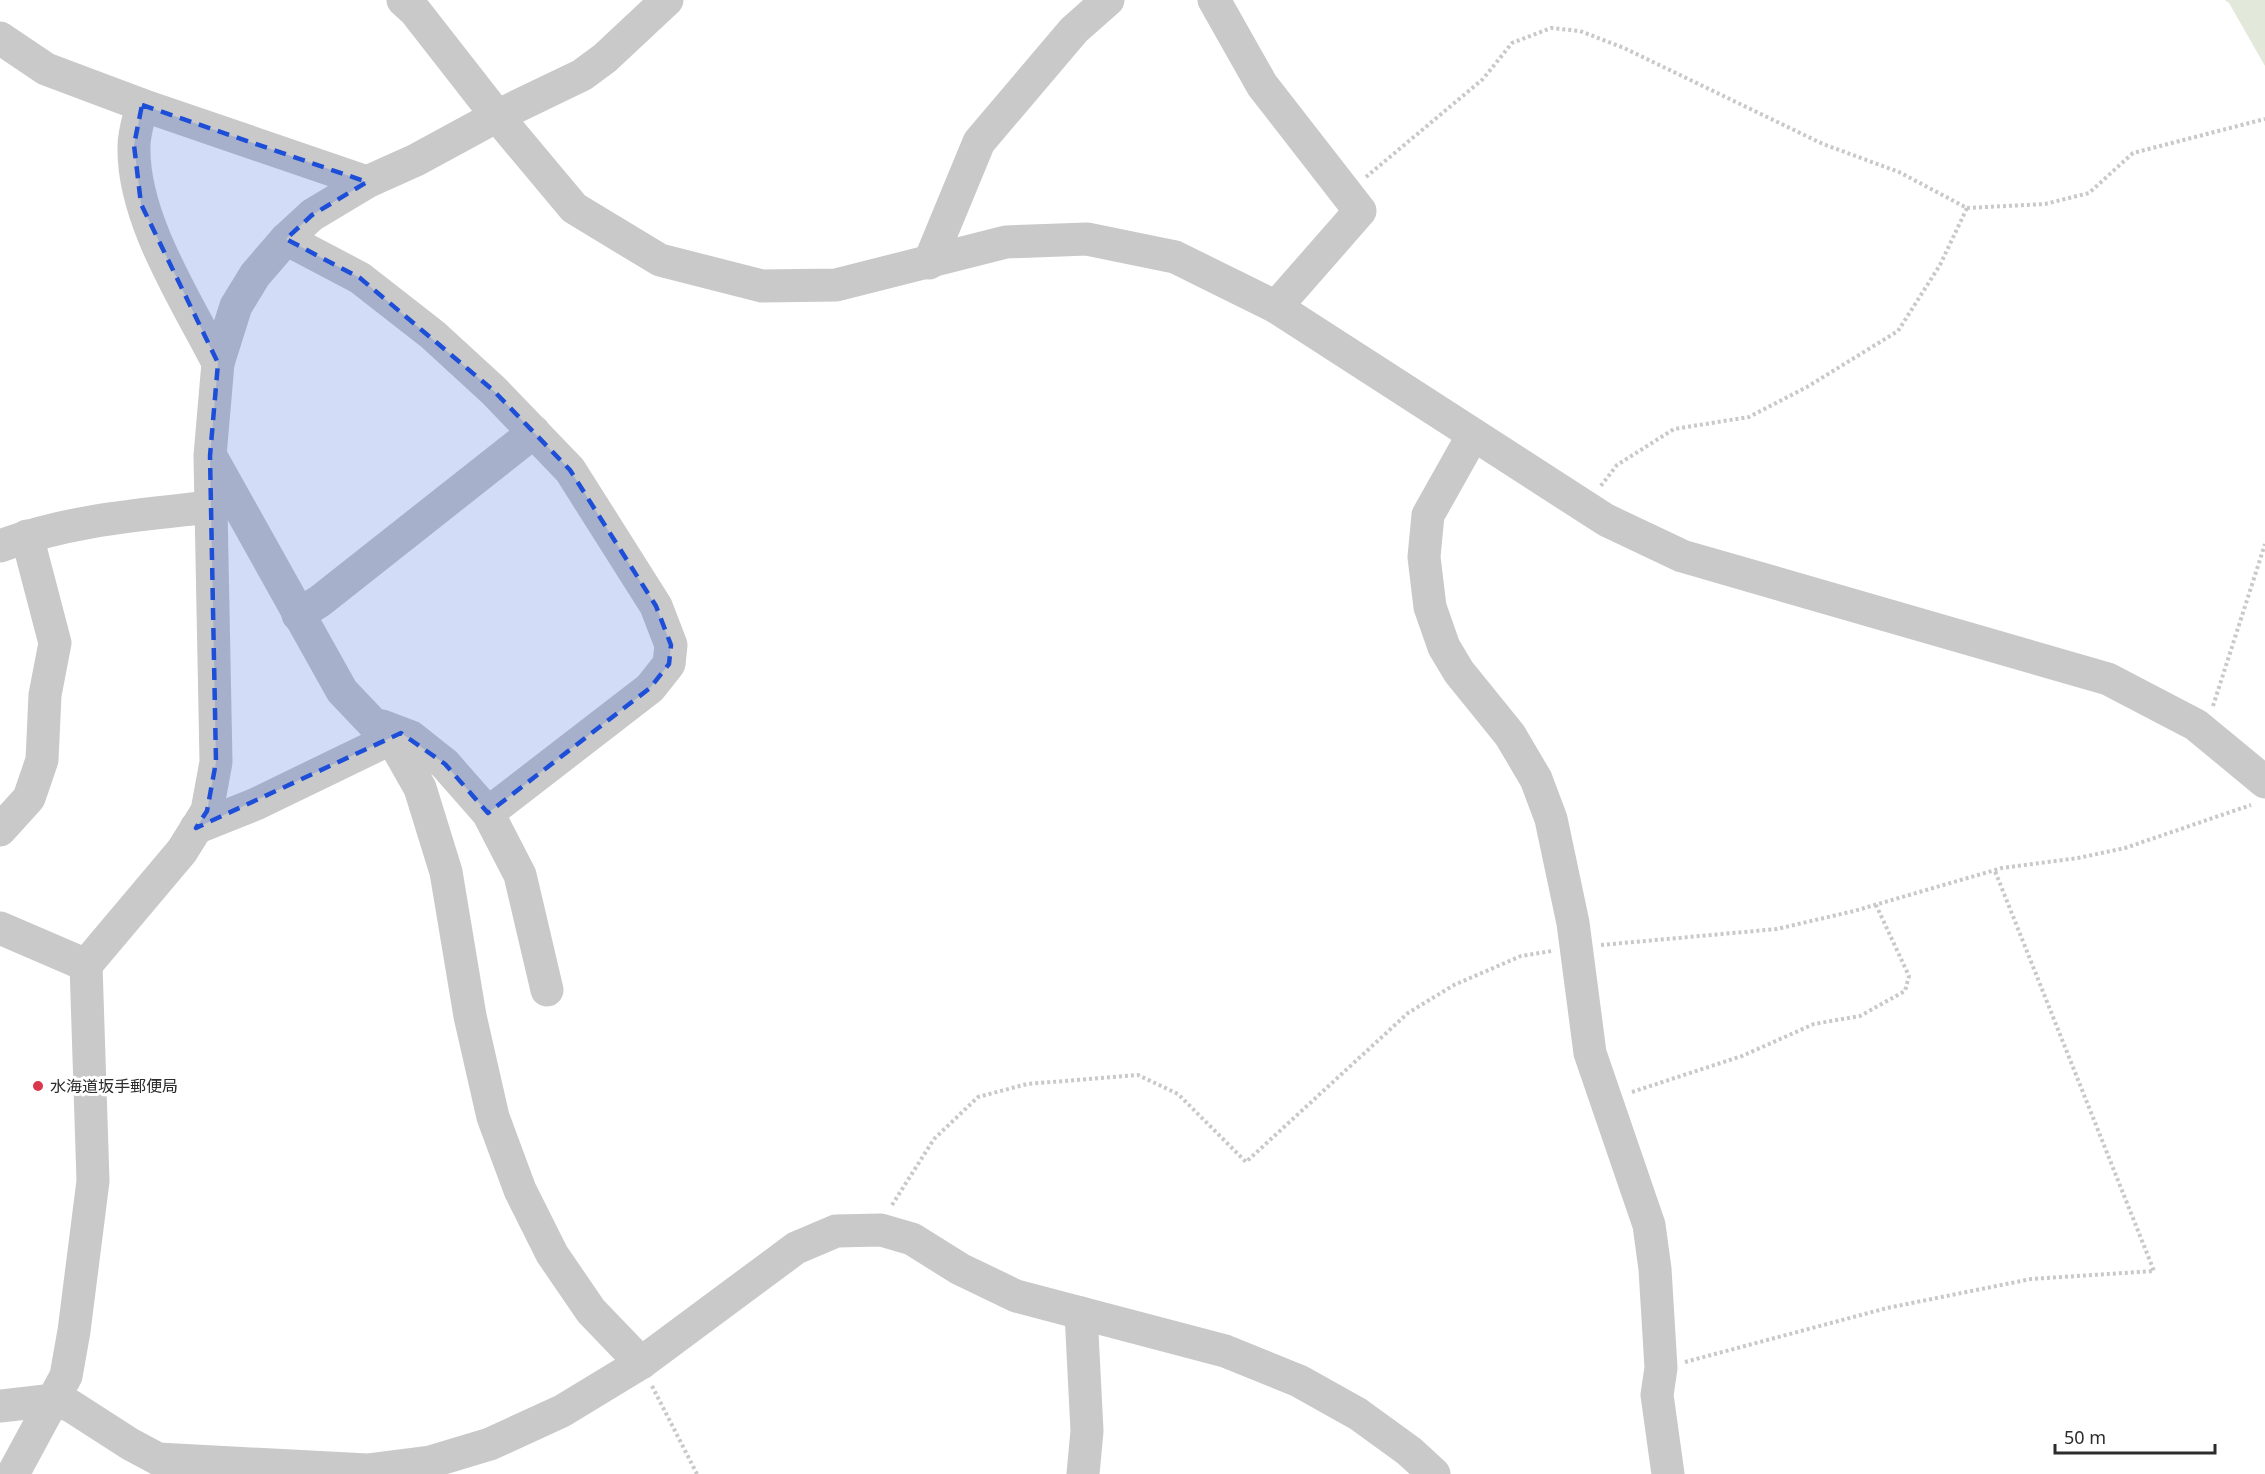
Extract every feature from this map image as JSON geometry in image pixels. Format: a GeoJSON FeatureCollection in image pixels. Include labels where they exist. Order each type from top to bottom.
{"type":"FeatureCollection","features":[{"type":"Feature","properties":{"kind":"street"},"geometry":{"type":"LineString","coordinates":[[403,0],[415,11],[497,116],[574,208],[660,260],[762,286],[836,285],[1006,242],[1087,239],[1174,257],[1276,307],[1606,519],[1682,556],[2108,679],[2196,725],[2260,793]]}},
{"type":"Feature","properties":{"kind":"street"},"geometry":{"type":"LineString","coordinates":[[13,1474],[66,1376],[74,1331],[93,1181],[86,965],[182,851],[207,811],[216,762],[210,456],[218,363],[236,306],[255,275],[286,239],[312,215],[367,182],[416,160],[590,69],[606,58],[666,0]]}},
{"type":"Feature","properties":{"kind":"street"},"geometry":{"type":"LineString","coordinates":[[929,263],[979,142],[1074,30],[1108,0]]}},
{"type":"Feature","properties":{"kind":"street"},"geometry":{"type":"LineString","coordinates":[[1214,0],[1262,85],[1360,211],[1276,307]]}},
{"type":"Feature","properties":{"kind":"street"},"geometry":{"type":"LineString","coordinates":[[0,38],[46,69],[142,105],[367,182]]}},
{"type":"Feature","properties":{"kind":"street"},"geometry":{"type":"LineString","coordinates":[[142,105],[134,145],[141,204],[159,248],[218,363]]}},
{"type":"Feature","properties":{"kind":"street"},"geometry":{"type":"LineString","coordinates":[[286,239],[360,278],[433,335],[494,391],[534,432],[570,470],[656,606],[671,645],[669,664],[650,688],[488,813]]}},
{"type":"Feature","properties":{"kind":"street"},"geometry":{"type":"LineString","coordinates":[[298,615],[320,601],[534,432]]}},
{"type":"Feature","properties":{"kind":"street"},"geometry":{"type":"LineString","coordinates":[[1473,435],[1428,515],[1424,557],[1430,607],[1444,646],[1460,672],[1510,735],[1536,779],[1551,819],[1576,947],[1590,1053],[1649,1225],[1655,1269],[1661,1368],[1657,1395],[1668,1474]]}},
{"type":"Feature","properties":{"kind":"street"},"geometry":{"type":"LineString","coordinates":[[210,456],[342,691],[399,751],[420,788],[446,872],[470,1016],[493,1117],[520,1190],[552,1254],[591,1311],[641,1364]]}},
{"type":"Feature","properties":{"kind":"street"},"geometry":{"type":"LineString","coordinates":[[0,830],[29,798],[42,760],[45,695],[55,643],[14,541],[87,521],[210,507]]}},
{"type":"Feature","properties":{"kind":"street"},"geometry":{"type":"LineString","coordinates":[[196,828],[256,804],[380,731],[411,737],[445,764],[488,813],[520,875],[547,990]]}},
{"type":"Feature","properties":{"kind":"street"},"geometry":{"type":"LineString","coordinates":[[0,928],[86,965]]}},
{"type":"Feature","properties":{"kind":"street"},"geometry":{"type":"LineString","coordinates":[[0,1406],[54,1400],[71,1406],[130,1444],[153,1466],[367,1470],[430,1462],[490,1444],[552,1416],[641,1364],[796,1248],[836,1231],[881,1230],[912,1239],[960,1269],[1016,1296],[1225,1352],[1299,1381],[1358,1414],[1409,1451],[1434,1474]]}},
{"type":"Feature","properties":{"kind":"street"},"geometry":{"type":"LineString","coordinates":[[1081,1313],[1087,1431],[1083,1474]]}},
{"type":"Feature","properties":{"kind":"path"},"geometry":{"type":"LineString","coordinates":[[1346,193],[1483,79],[1512,42],[1551,28],[1580,31],[1624,48],[1823,144],[1899,172],[1967,208],[2045,204],[2089,193],[2133,153],[2265,119]]}},
{"type":"Feature","properties":{"kind":"path"},"geometry":{"type":"LineString","coordinates":[[1584,506],[1617,465],[1674,429],[1749,417],[1807,387],[1898,331],[1940,265],[1967,208]]}},
{"type":"Feature","properties":{"kind":"path"},"geometry":{"type":"LineString","coordinates":[[2205,732],[2265,544]]}},
{"type":"Feature","properties":{"kind":"path"},"geometry":{"type":"LineString","coordinates":[[874,1230],[934,1139],[978,1097],[1027,1084],[1138,1075],[1178,1094],[1246,1162],[1408,1012],[1454,985],[1521,956],[1576,947],[1777,929],[1876,905],[1995,870],[2078,858],[2125,848],[2260,793]]}},
{"type":"Feature","properties":{"kind":"path"},"geometry":{"type":"LineString","coordinates":[[1661,1368],[1887,1308],[2031,1279],[2154,1271],[1995,870]]}},
{"type":"Feature","properties":{"kind":"path"},"geometry":{"type":"LineString","coordinates":[[1606,1101],[1742,1056],[1814,1024],[1860,1016],[1905,991],[1909,976],[1876,905]]}},
{"type":"Feature","properties":{"kind":"path"},"geometry":{"type":"LineString","coordinates":[[641,1364],[697,1474]]}},
{"type":"Feature","properties":{"kind":"highlighted area"},"geometry":{"type":"Polygon","coordinates":[[[142,105],[367,182],[312,215],[286,239],[360,278],[494,391],[570,470],[656,606],[671,645],[669,664],[650,688],[488,813],[445,764],[401,733],[196,828],[207,811],[216,762],[210,456],[218,363],[141,204],[134,145],[142,105]]]}},
{"type":"Feature","properties":{"kind":"green space"},"geometry":{"type":"Polygon","coordinates":[[[2225,0],[2265,0],[2265,66],[2229,3],[2225,0]]]}},
{"type":"Feature","properties":{"kind":"place","name":"水海道坂手郵便局"},"geometry":{"type":"Point","coordinates":[38,1086]}}]}
